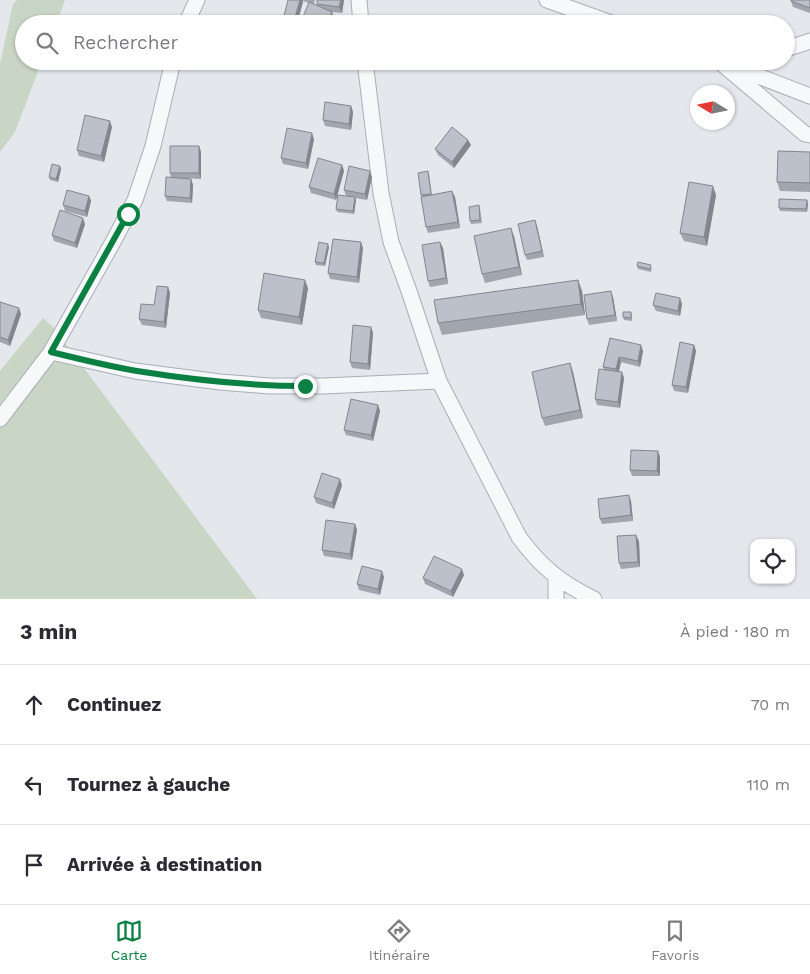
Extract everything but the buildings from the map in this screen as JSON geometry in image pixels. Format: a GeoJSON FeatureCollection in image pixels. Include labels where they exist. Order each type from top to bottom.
{"type":"FeatureCollection","features":[{"type":"Feature","properties":{"kind":"street"},"geometry":{"type":"LineString","coordinates":[[190,15],[197,0]]}},
{"type":"Feature","properties":{"kind":"street"},"geometry":{"type":"LineString","coordinates":[[359,0],[360,15]]}},
{"type":"Feature","properties":{"kind":"street"},"geometry":{"type":"LineString","coordinates":[[547,0],[589,15]]}},
{"type":"Feature","properties":{"kind":"street"},"geometry":{"type":"LineString","coordinates":[[795,46],[810,40]]}},
{"type":"Feature","properties":{"kind":"street"},"geometry":{"type":"LineString","coordinates":[[0,419],[51,352],[135,200],[153,146],[171,70]]}},
{"type":"Feature","properties":{"kind":"street"},"geometry":{"type":"LineString","coordinates":[[366,70],[381,193],[391,242],[439,381],[519,537],[531,554],[556,578],[594,599]]}},
{"type":"Feature","properties":{"kind":"street"},"geometry":{"type":"LineString","coordinates":[[730,70],[805,134],[810,135]]}},
{"type":"Feature","properties":{"kind":"street"},"geometry":{"type":"LineString","coordinates":[[743,70],[810,96]]}},
{"type":"Feature","properties":{"kind":"street"},"geometry":{"type":"LineString","coordinates":[[51,352],[135,371],[237,384],[323,386],[439,381]]}},
{"type":"Feature","properties":{"kind":"street"},"geometry":{"type":"LineString","coordinates":[[556,578],[556,599]]}},
{"type":"Feature","properties":{"kind":"green space"},"geometry":{"type":"Polygon","coordinates":[[[17,0],[65,0],[59,15],[15,15],[15,70],[39,70],[15,132],[0,152],[0,64],[13,4],[17,0]]]}},
{"type":"Feature","properties":{"kind":"green space"},"geometry":{"type":"Polygon","coordinates":[[[43,318],[53,327],[257,599],[0,599],[0,371],[43,318]]]}},
{"type":"Feature","properties":{"kind":"route"},"geometry":{"type":"LineString","coordinates":[[128,214],[51,352],[135,371],[186,378],[270,386],[305,386]]}}]}
